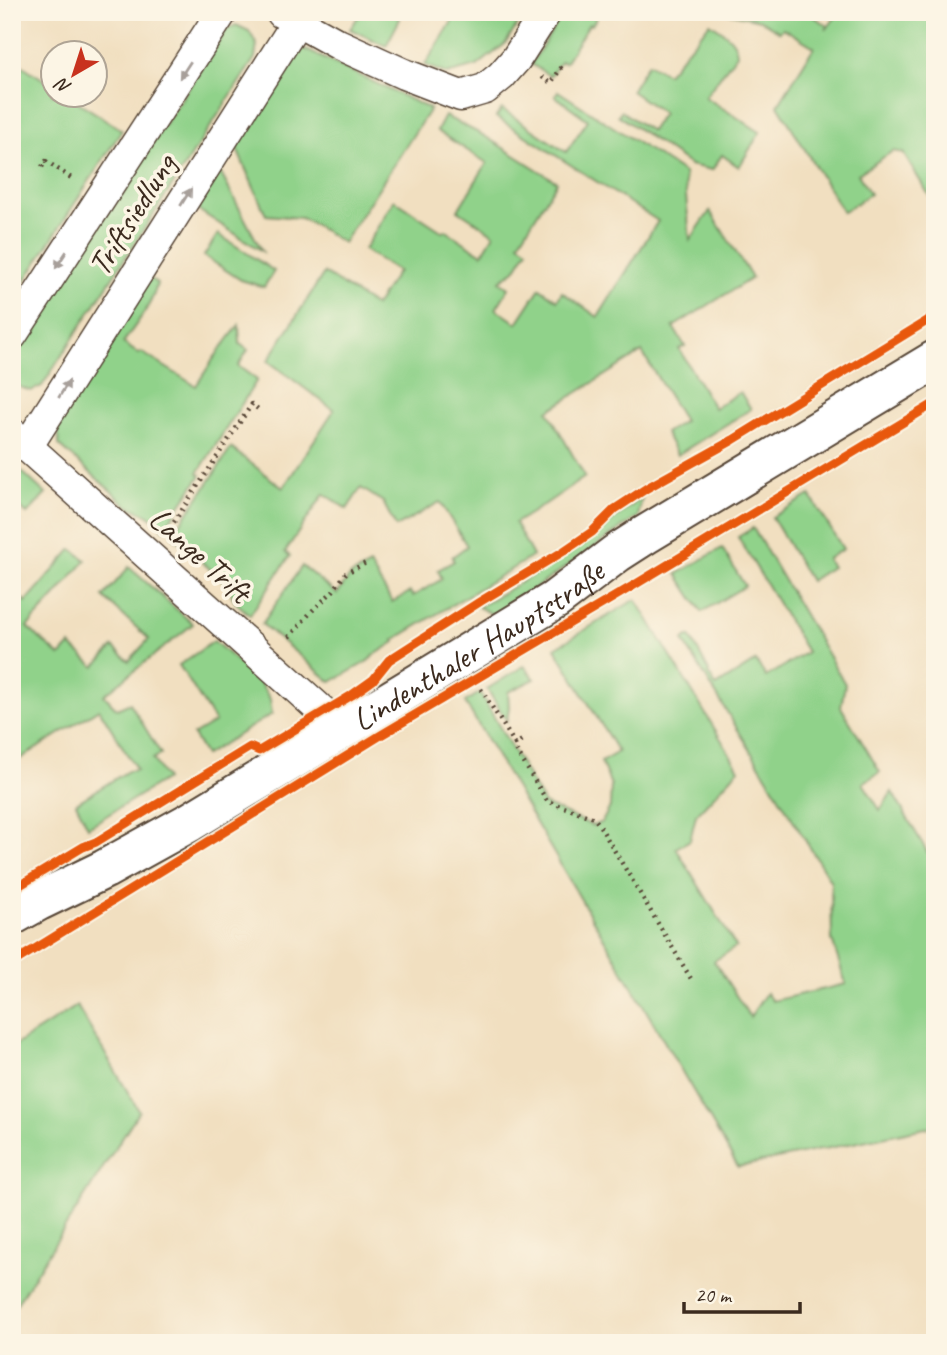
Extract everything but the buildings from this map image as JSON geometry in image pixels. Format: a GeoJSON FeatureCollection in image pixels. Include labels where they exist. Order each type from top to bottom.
{"type":"FeatureCollection","features":[{"type":"Feature","properties":{"kind":"street","name":"Triftsiedlung"},"geometry":{"type":"LineString","coordinates":[[12,335],[222,12]]}},
{"type":"Feature","properties":{"kind":"street","name":"Triftsiedlung"},"geometry":{"type":"LineString","coordinates":[[20,440],[289,17],[338,44],[461,96],[485,89],[501,76],[516,59],[546,12]]}},
{"type":"Feature","properties":{"kind":"street","name":"Lindenthaler Hauptstraße"},"geometry":{"type":"LineString","coordinates":[[12,916],[190,822],[555,600],[645,535],[935,360]]}},
{"type":"Feature","properties":{"kind":"street","name":"Lange Trift"},"geometry":{"type":"LineString","coordinates":[[20,440],[323,712],[337,732]]}},
{"type":"Feature","properties":{"kind":"path"},"geometry":{"type":"LineString","coordinates":[[42,167],[46,161],[75,181]]}},
{"type":"Feature","properties":{"kind":"path"},"geometry":{"type":"LineString","coordinates":[[168,530],[252,404],[258,408]]}},
{"type":"Feature","properties":{"kind":"path"},"geometry":{"type":"LineString","coordinates":[[281,646],[333,591],[346,573],[368,562]]}},
{"type":"Feature","properties":{"kind":"path"},"geometry":{"type":"LineString","coordinates":[[479,685],[547,801],[594,818],[598,823],[693,982]]}},
{"type":"Feature","properties":{"kind":"path"},"geometry":{"type":"LineString","coordinates":[[514,744],[522,740]]}},
{"type":"Feature","properties":{"kind":"green space"},"geometry":{"type":"Polygon","coordinates":[[[351,12],[396,12],[400,19],[386,46],[350,29],[358,17],[351,12]]]}},
{"type":"Feature","properties":{"kind":"green space"},"geometry":{"type":"Polygon","coordinates":[[[458,12],[526,12],[505,44],[477,66],[447,74],[425,65],[458,12]]]}},
{"type":"Feature","properties":{"kind":"green space"},"geometry":{"type":"Polygon","coordinates":[[[564,12],[600,12],[592,25],[589,24],[565,63],[561,61],[550,76],[531,64],[564,12]]]}},
{"type":"Feature","properties":{"kind":"green space"},"geometry":{"type":"Polygon","coordinates":[[[724,12],[807,12],[828,26],[826,30],[839,12],[935,12],[935,205],[903,153],[893,151],[858,174],[870,194],[843,212],[778,105],[814,47],[783,28],[780,32],[760,20],[724,12]]]}},
{"type":"Feature","properties":{"kind":"green space"},"geometry":{"type":"Polygon","coordinates":[[[710,23],[731,40],[737,54],[705,97],[760,132],[739,167],[722,155],[712,170],[690,165],[618,115],[621,111],[651,131],[663,113],[631,91],[648,63],[667,74],[710,23]]]}},
{"type":"Feature","properties":{"kind":"green space"},"geometry":{"type":"Polygon","coordinates":[[[236,25],[249,31],[257,45],[255,58],[42,386],[31,391],[19,387],[12,380],[12,357],[227,29],[236,25]]]}},
{"type":"Feature","properties":{"kind":"green space"},"geometry":{"type":"Polygon","coordinates":[[[300,47],[430,109],[343,243],[301,218],[266,215],[235,145],[300,47]]]}},
{"type":"Feature","properties":{"kind":"green space"},"geometry":{"type":"Polygon","coordinates":[[[12,59],[38,76],[38,108],[87,108],[122,130],[12,301],[12,59]]]}},
{"type":"Feature","properties":{"kind":"green space"},"geometry":{"type":"Polygon","coordinates":[[[558,91],[684,173],[690,240],[710,211],[752,278],[673,327],[685,346],[679,349],[714,408],[740,392],[751,409],[677,455],[665,433],[684,421],[642,352],[548,411],[585,477],[515,523],[533,556],[394,640],[395,642],[370,660],[331,682],[262,624],[302,566],[337,594],[351,575],[370,565],[392,602],[410,592],[413,596],[442,579],[438,570],[454,561],[452,557],[467,546],[440,502],[396,527],[383,502],[361,488],[347,509],[324,494],[285,552],[290,556],[250,615],[235,602],[228,586],[172,535],[231,448],[283,488],[334,410],[268,361],[324,273],[375,306],[398,271],[364,250],[394,200],[482,254],[494,234],[458,210],[487,163],[437,131],[445,116],[483,135],[557,182],[519,243],[528,249],[515,270],[500,281],[509,288],[496,309],[517,323],[540,288],[557,300],[562,292],[598,317],[658,221],[496,117],[502,109],[566,152],[588,120],[555,96],[558,91]]]}},
{"type":"Feature","properties":{"kind":"green space"},"geometry":{"type":"Polygon","coordinates":[[[219,170],[262,251],[195,208],[219,170]]]}},
{"type":"Feature","properties":{"kind":"green space"},"geometry":{"type":"Polygon","coordinates":[[[218,234],[274,271],[264,287],[241,280],[204,256],[218,234]]]}},
{"type":"Feature","properties":{"kind":"green space"},"geometry":{"type":"Polygon","coordinates":[[[149,278],[157,283],[152,299],[123,343],[196,386],[239,325],[240,344],[248,350],[238,366],[257,380],[198,473],[201,475],[164,529],[149,515],[128,506],[59,445],[58,426],[149,278]]]}},
{"type":"Feature","properties":{"kind":"green space"},"geometry":{"type":"Polygon","coordinates":[[[18,468],[46,494],[27,514],[12,501],[12,475],[18,468]]]}},
{"type":"Feature","properties":{"kind":"green space"},"geometry":{"type":"Polygon","coordinates":[[[810,495],[843,549],[827,559],[832,567],[810,581],[772,517],[810,495]]]}},
{"type":"Feature","properties":{"kind":"green space"},"geometry":{"type":"Polygon","coordinates":[[[642,498],[638,517],[531,591],[494,615],[478,607],[576,548],[642,498]]]}},
{"type":"Feature","properties":{"kind":"green space"},"geometry":{"type":"Polygon","coordinates":[[[753,528],[845,684],[841,707],[880,772],[863,783],[880,810],[892,792],[935,865],[935,1126],[738,1167],[465,702],[480,693],[544,804],[593,826],[602,822],[610,807],[611,785],[601,762],[618,752],[555,648],[636,599],[739,769],[696,815],[690,840],[676,848],[736,947],[714,961],[750,1017],[766,993],[772,1001],[846,984],[832,940],[831,882],[683,640],[690,636],[716,686],[756,661],[766,677],[807,652],[738,537],[753,528]]]}},
{"type":"Feature","properties":{"kind":"green space"},"geometry":{"type":"Polygon","coordinates":[[[722,548],[745,586],[702,612],[677,574],[722,548]]]}},
{"type":"Feature","properties":{"kind":"green space"},"geometry":{"type":"Polygon","coordinates":[[[72,549],[86,560],[27,627],[60,656],[70,645],[95,667],[113,647],[129,661],[149,639],[103,597],[129,567],[193,624],[104,695],[117,709],[130,703],[161,754],[153,759],[166,779],[88,827],[76,803],[128,771],[137,770],[99,709],[12,764],[12,591],[26,602],[72,549]]]}},
{"type":"Feature","properties":{"kind":"green space"},"geometry":{"type":"Polygon","coordinates":[[[214,641],[258,680],[270,699],[272,714],[205,755],[193,735],[215,722],[179,665],[214,641]]]}},
{"type":"Feature","properties":{"kind":"green space"},"geometry":{"type":"Polygon","coordinates":[[[524,666],[535,679],[508,692],[507,721],[487,689],[524,666]]]}},
{"type":"Feature","properties":{"kind":"green space"},"geometry":{"type":"Polygon","coordinates":[[[77,1006],[139,1111],[12,1311],[12,1142],[17,1139],[12,1130],[12,1047],[77,1006]]]}},
{"type":"Feature","properties":{"kind":"cycle path"},"geometry":{"type":"LineString","coordinates":[[12,890],[83,847],[96,842],[250,747],[259,751],[352,695],[373,680],[389,660],[564,551],[592,532],[615,509],[647,488],[733,440],[935,316]]}},
{"type":"Feature","properties":{"kind":"cycle path"},"geometry":{"type":"LineString","coordinates":[[12,963],[381,735],[935,403]]}}]}
